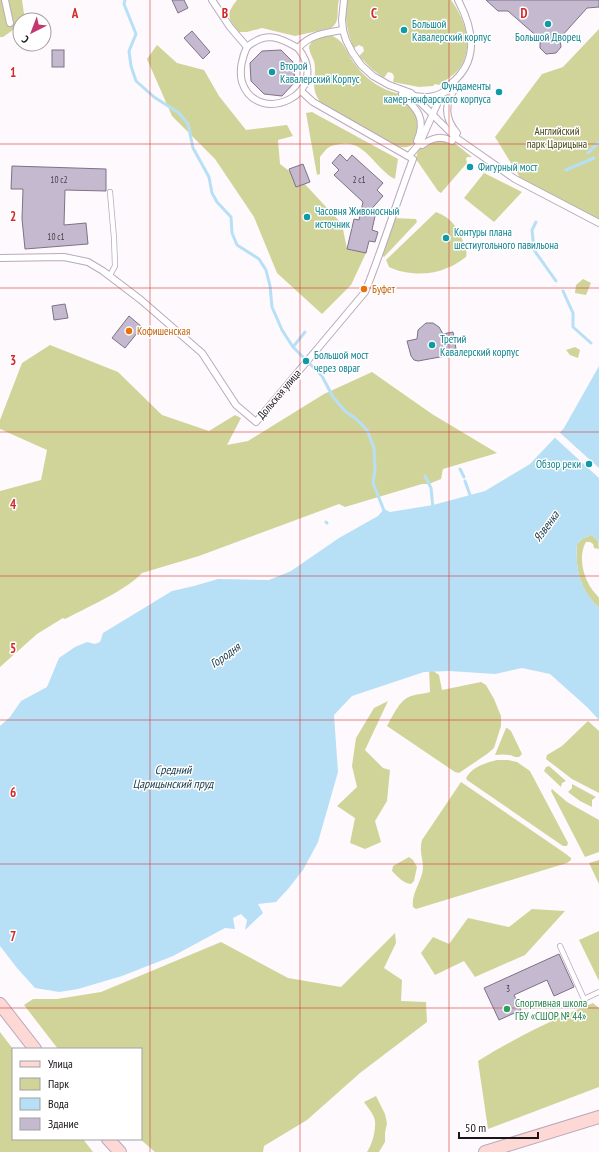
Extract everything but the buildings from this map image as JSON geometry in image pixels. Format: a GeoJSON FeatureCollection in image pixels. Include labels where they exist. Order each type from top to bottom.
{"type":"FeatureCollection","features":[{"type":"Feature","properties":{"kind":"main road"},"geometry":{"type":"LineString","coordinates":[[0,1004],[34,1048]]}},
{"type":"Feature","properties":{"kind":"main road"},"geometry":{"type":"LineString","coordinates":[[485,1152],[599,1117]]}},
{"type":"Feature","properties":{"kind":"main road"},"geometry":{"type":"LineString","coordinates":[[109,1140],[120,1152]]}},
{"type":"Feature","properties":{"kind":"street"},"geometry":{"type":"LineString","coordinates":[[5,0],[10,23]]}},
{"type":"Feature","properties":{"kind":"street"},"geometry":{"type":"LineString","coordinates":[[212,0],[230,27],[248,47]]}},
{"type":"Feature","properties":{"kind":"street"},"geometry":{"type":"LineString","coordinates":[[344,0],[342,20],[346,40],[352,52],[365,69],[389,85],[413,95],[455,137],[515,179],[599,223]]}},
{"type":"Feature","properties":{"kind":"street"},"geometry":{"type":"LineString","coordinates":[[301,92],[313,102],[409,156],[420,143],[442,92],[451,85],[462,72],[472,49],[472,36],[465,13],[458,0]]}},
{"type":"Feature","properties":{"kind":"street"},"geometry":{"type":"LineString","coordinates":[[298,48],[308,39],[318,35],[343,30]]}},
{"type":"Feature","properties":{"kind":"street"},"geometry":{"type":"LineString","coordinates":[[267,37],[281,39],[298,48],[306,62],[308,71],[306,81],[301,92],[292,99],[282,103],[266,104],[255,100],[245,90],[242,80],[241,69],[245,52],[248,47],[255,40],[267,37]]}},
{"type":"Feature","properties":{"kind":"street"},"geometry":{"type":"LineString","coordinates":[[456,86],[448,98],[447,109],[451,126],[457,133],[455,137],[452,141],[437,138],[429,140],[422,145],[420,143],[417,141],[421,128],[419,116],[415,107],[402,94],[413,95],[442,92],[456,86]]}},
{"type":"Feature","properties":{"kind":"street","name":"Дольская улица"},"geometry":{"type":"LineString","coordinates":[[0,258],[64,257],[88,262],[110,275],[202,352],[221,384],[240,410],[256,422],[365,292],[413,158],[409,156]]}},
{"type":"Feature","properties":{"kind":"lane"},"geometry":{"type":"LineString","coordinates":[[110,192],[115,266],[110,275]]}},
{"type":"Feature","properties":{"kind":"lane"},"geometry":{"type":"LineString","coordinates":[[560,946],[584,999],[599,992]]}},
{"type":"Feature","properties":{"kind":"green space"},"geometry":{"type":"Polygon","coordinates":[[[0,0],[22,0],[24,12],[12,12],[12,31],[3,37],[0,37],[0,0]]]}},
{"type":"Feature","properties":{"kind":"green space"},"geometry":{"type":"Polygon","coordinates":[[[237,0],[339,0],[337,19],[331,28],[295,36],[262,28],[247,32],[239,32],[230,20],[229,16],[233,5],[237,0]]]}},
{"type":"Feature","properties":{"kind":"green space"},"geometry":{"type":"Polygon","coordinates":[[[347,0],[451,0],[464,25],[466,34],[467,43],[464,61],[457,71],[439,85],[435,84],[433,86],[419,87],[393,82],[394,76],[392,73],[388,72],[384,78],[373,70],[359,56],[364,51],[363,47],[359,45],[354,48],[347,24],[347,0]]]}},
{"type":"Feature","properties":{"kind":"green space","name":"Английский парк Царицына"},"geometry":{"type":"Polygon","coordinates":[[[599,29],[599,223],[518,180],[519,176],[495,137],[542,74],[563,67],[599,29]]]}},
{"type":"Feature","properties":{"kind":"green space"},"geometry":{"type":"Polygon","coordinates":[[[329,35],[342,43],[352,60],[364,75],[388,91],[402,94],[419,116],[417,141],[412,145],[400,147],[394,145],[322,104],[315,93],[315,67],[309,46],[315,38],[329,35]]]}},
{"type":"Feature","properties":{"kind":"green space"},"geometry":{"type":"Polygon","coordinates":[[[157,45],[177,63],[204,70],[219,96],[246,130],[287,125],[293,136],[278,140],[280,164],[301,180],[342,224],[347,249],[366,253],[351,285],[322,314],[277,273],[254,217],[215,159],[172,116],[147,59],[157,45]]]}},
{"type":"Feature","properties":{"kind":"green space"},"geometry":{"type":"Polygon","coordinates":[[[312,112],[398,159],[395,179],[381,169],[363,150],[349,144],[340,144],[326,149],[320,157],[320,174],[317,175],[306,113],[312,112]]]}},
{"type":"Feature","properties":{"kind":"green space"},"geometry":{"type":"Polygon","coordinates":[[[429,140],[452,141],[472,157],[466,158],[467,163],[441,193],[438,191],[416,159],[418,149],[429,140]]]}},
{"type":"Feature","properties":{"kind":"green space"},"geometry":{"type":"Polygon","coordinates":[[[484,173],[522,192],[494,222],[464,198],[484,173]]]}},
{"type":"Feature","properties":{"kind":"green space"},"geometry":{"type":"Polygon","coordinates":[[[436,212],[451,221],[458,230],[466,249],[466,257],[452,266],[440,271],[418,274],[402,272],[389,267],[386,260],[436,212]]]}},
{"type":"Feature","properties":{"kind":"green space"},"geometry":{"type":"Polygon","coordinates":[[[393,218],[416,219],[417,222],[384,257],[381,255],[393,218]]]}},
{"type":"Feature","properties":{"kind":"green space"},"geometry":{"type":"Polygon","coordinates":[[[583,279],[591,283],[586,295],[575,293],[576,285],[583,279]]]}},
{"type":"Feature","properties":{"kind":"green space"},"geometry":{"type":"Polygon","coordinates":[[[50,345],[118,372],[162,415],[209,431],[235,415],[241,418],[227,445],[248,441],[324,394],[372,372],[432,414],[497,453],[443,469],[441,479],[429,484],[422,484],[345,507],[339,504],[199,556],[142,573],[118,591],[65,619],[63,618],[37,634],[0,667],[0,491],[41,480],[47,450],[0,429],[0,420],[22,363],[50,345]]]}},
{"type":"Feature","properties":{"kind":"green space"},"geometry":{"type":"Polygon","coordinates":[[[575,347],[580,350],[578,358],[570,355],[566,350],[575,347]]]}},
{"type":"Feature","properties":{"kind":"green space"},"geometry":{"type":"Polygon","coordinates":[[[592,535],[598,541],[599,549],[594,548],[593,544],[590,542],[586,542],[582,553],[582,565],[588,583],[599,598],[599,608],[587,594],[583,586],[580,579],[577,562],[577,544],[583,538],[592,535]]]}},
{"type":"Feature","properties":{"kind":"green space"},"geometry":{"type":"Polygon","coordinates":[[[429,668],[439,675],[442,690],[481,682],[486,685],[501,716],[501,726],[494,748],[459,773],[455,772],[387,726],[403,701],[411,696],[430,692],[429,668]]]}},
{"type":"Feature","properties":{"kind":"green space"},"geometry":{"type":"Polygon","coordinates":[[[388,701],[365,750],[383,768],[390,770],[387,801],[375,821],[381,842],[365,849],[350,843],[355,818],[337,806],[357,787],[352,766],[356,738],[374,708],[388,701]]]}},
{"type":"Feature","properties":{"kind":"green space"},"geometry":{"type":"Polygon","coordinates":[[[588,721],[599,731],[599,793],[572,779],[546,759],[547,755],[562,746],[588,721]]]}},
{"type":"Feature","properties":{"kind":"green space"},"geometry":{"type":"Polygon","coordinates":[[[506,728],[511,731],[522,754],[519,757],[505,754],[495,755],[506,728]]]}},
{"type":"Feature","properties":{"kind":"green space"},"geometry":{"type":"Polygon","coordinates":[[[497,760],[517,762],[530,771],[568,843],[567,846],[563,846],[467,780],[466,778],[475,768],[497,760]]]}},
{"type":"Feature","properties":{"kind":"green space"},"geometry":{"type":"Polygon","coordinates":[[[549,766],[566,781],[562,783],[561,787],[544,771],[546,767],[549,766]]]}},
{"type":"Feature","properties":{"kind":"green space"},"geometry":{"type":"Polygon","coordinates":[[[461,782],[566,854],[571,858],[571,860],[567,863],[416,909],[413,907],[415,892],[421,878],[423,868],[421,852],[422,840],[461,782]]]}},
{"type":"Feature","properties":{"kind":"green space"},"geometry":{"type":"Polygon","coordinates":[[[572,784],[596,797],[592,800],[592,807],[580,801],[568,792],[572,788],[572,784]]]}},
{"type":"Feature","properties":{"kind":"green space"},"geometry":{"type":"Polygon","coordinates":[[[552,789],[567,802],[599,820],[599,852],[585,857],[551,791],[552,789]]]}},
{"type":"Feature","properties":{"kind":"green space"},"geometry":{"type":"Polygon","coordinates":[[[409,857],[413,860],[417,867],[414,881],[411,884],[403,881],[392,871],[393,866],[409,857]]]}},
{"type":"Feature","properties":{"kind":"green space"},"geometry":{"type":"Polygon","coordinates":[[[599,860],[599,884],[589,863],[599,860]]]}},
{"type":"Feature","properties":{"kind":"green space"},"geometry":{"type":"Polygon","coordinates":[[[532,909],[565,911],[525,955],[475,977],[464,961],[435,975],[421,953],[433,937],[449,944],[468,918],[509,927],[532,909]]]}},
{"type":"Feature","properties":{"kind":"green space"},"geometry":{"type":"Polygon","coordinates":[[[599,931],[599,981],[579,940],[599,931]]]}},
{"type":"Feature","properties":{"kind":"green space"},"geometry":{"type":"Polygon","coordinates":[[[395,933],[396,943],[384,968],[402,980],[401,1001],[426,1002],[427,1022],[360,1073],[307,1120],[264,1146],[263,1152],[155,1152],[141,1140],[142,1048],[57,1048],[24,1005],[33,999],[57,999],[101,992],[221,942],[288,978],[341,987],[395,933]]]}},
{"type":"Feature","properties":{"kind":"green space"},"geometry":{"type":"Polygon","coordinates":[[[593,1003],[599,1008],[599,1087],[488,1129],[478,1061],[535,1029],[593,1003]]]}},
{"type":"Feature","properties":{"kind":"green space"},"geometry":{"type":"Polygon","coordinates":[[[0,1032],[12,1048],[12,1140],[84,1140],[93,1152],[0,1152],[0,1032]]]}},
{"type":"Feature","properties":{"kind":"green space"},"geometry":{"type":"Polygon","coordinates":[[[376,1096],[385,1114],[387,1123],[385,1142],[379,1152],[367,1152],[373,1137],[375,1121],[372,1113],[364,1102],[376,1096]]]}},
{"type":"Feature","properties":{"kind":"water","name":"Средний Царицынский пруд"},"geometry":{"type":"Polygon","coordinates":[[[599,366],[599,545],[598,541],[592,535],[583,538],[577,544],[577,562],[580,579],[583,586],[587,594],[599,608],[599,720],[587,707],[550,674],[522,668],[495,674],[449,671],[424,672],[352,696],[334,715],[338,772],[318,842],[303,870],[276,902],[258,904],[263,913],[245,930],[247,920],[241,914],[233,918],[235,929],[225,928],[173,956],[122,976],[78,989],[59,992],[35,988],[0,946],[0,726],[10,717],[21,701],[47,687],[59,658],[75,647],[87,642],[95,644],[100,642],[103,633],[172,591],[218,579],[269,580],[291,571],[339,538],[378,516],[384,509],[390,512],[433,505],[485,491],[530,464],[564,428],[599,366]]]}},
{"type":"Feature","properties":{"kind":"pier"},"geometry":{"type":"Polygon","coordinates":[[[558,431],[599,468],[599,478],[553,436],[558,431]]]}},
{"type":"Feature","properties":{"kind":"waterway"},"geometry":{"type":"LineString","coordinates":[[125,0],[124,4],[136,34],[129,51],[131,66],[136,81],[154,97],[179,113],[188,124],[193,148],[209,177],[212,193],[217,202],[231,217],[232,233],[237,245],[259,259],[266,270],[270,286],[272,307],[282,330],[293,347],[322,376],[333,397],[345,411],[367,430],[374,448],[375,469],[373,483],[385,513]]}},
{"type":"Feature","properties":{"kind":"waterway"},"geometry":{"type":"LineString","coordinates":[[588,153],[599,142]]}},
{"type":"Feature","properties":{"kind":"waterway"},"geometry":{"type":"LineString","coordinates":[[566,170],[594,158]]}},
{"type":"Feature","properties":{"kind":"waterway"},"geometry":{"type":"LineString","coordinates":[[536,222],[532,230],[534,250],[556,281]]}},
{"type":"Feature","properties":{"kind":"waterway"},"geometry":{"type":"LineString","coordinates":[[563,291],[573,313],[573,327],[591,343]]}},
{"type":"Feature","properties":{"kind":"waterway"},"geometry":{"type":"LineString","coordinates":[[293,347],[305,332]]}},
{"type":"Feature","properties":{"kind":"waterway"},"geometry":{"type":"LineString","coordinates":[[460,469],[464,477]]}},
{"type":"Feature","properties":{"kind":"waterway"},"geometry":{"type":"LineString","coordinates":[[425,476],[431,488],[433,509]]}},
{"type":"Feature","properties":{"kind":"waterway"},"geometry":{"type":"LineString","coordinates":[[465,481],[470,495]]}},
{"type":"Feature","properties":{"kind":"place","name":"Большой Дворец"},"geometry":{"type":"Point","coordinates":[548,24]}},
{"type":"Feature","properties":{"kind":"place","name":"Большой Кавалерский корпус"},"geometry":{"type":"Point","coordinates":[404,30]}},
{"type":"Feature","properties":{"kind":"place","name":"Второй Кавалерский Корпус"},"geometry":{"type":"Point","coordinates":[272,72]}},
{"type":"Feature","properties":{"kind":"place","name":"Фундаменты камер-юнфарского корпуса"},"geometry":{"type":"Point","coordinates":[499,92]}},
{"type":"Feature","properties":{"kind":"place","name":"Фигурный мост"},"geometry":{"type":"Point","coordinates":[470,167]}},
{"type":"Feature","properties":{"kind":"place","name":"Часовня Живоносный источник"},"geometry":{"type":"Point","coordinates":[307,217]}},
{"type":"Feature","properties":{"kind":"place","name":"Контуры плана шестиугольного павильона"},"geometry":{"type":"Point","coordinates":[446,238]}},
{"type":"Feature","properties":{"kind":"place","name":"Буфет"},"geometry":{"type":"Point","coordinates":[364,289]}},
{"type":"Feature","properties":{"kind":"place","name":"Кофишенская"},"geometry":{"type":"Point","coordinates":[129,331]}},
{"type":"Feature","properties":{"kind":"place","name":"Третий Кавалерский корпус"},"geometry":{"type":"Point","coordinates":[432,345]}},
{"type":"Feature","properties":{"kind":"place","name":"Большой мост через овраг"},"geometry":{"type":"Point","coordinates":[306,361]}},
{"type":"Feature","properties":{"kind":"place","name":"Обзор реки"},"geometry":{"type":"Point","coordinates":[589,464]}},
{"type":"Feature","properties":{"kind":"place","name":"Спортивная школа ГБУ «СШОР № 44»"},"geometry":{"type":"Point","coordinates":[507,1009]}},
{"type":"Feature","properties":{"kind":"water label","name":"Язвенка"},"geometry":{"type":"Point","coordinates":[546,526]}},
{"type":"Feature","properties":{"kind":"water label","name":"Городня"},"geometry":{"type":"Point","coordinates":[225,655]}}]}
